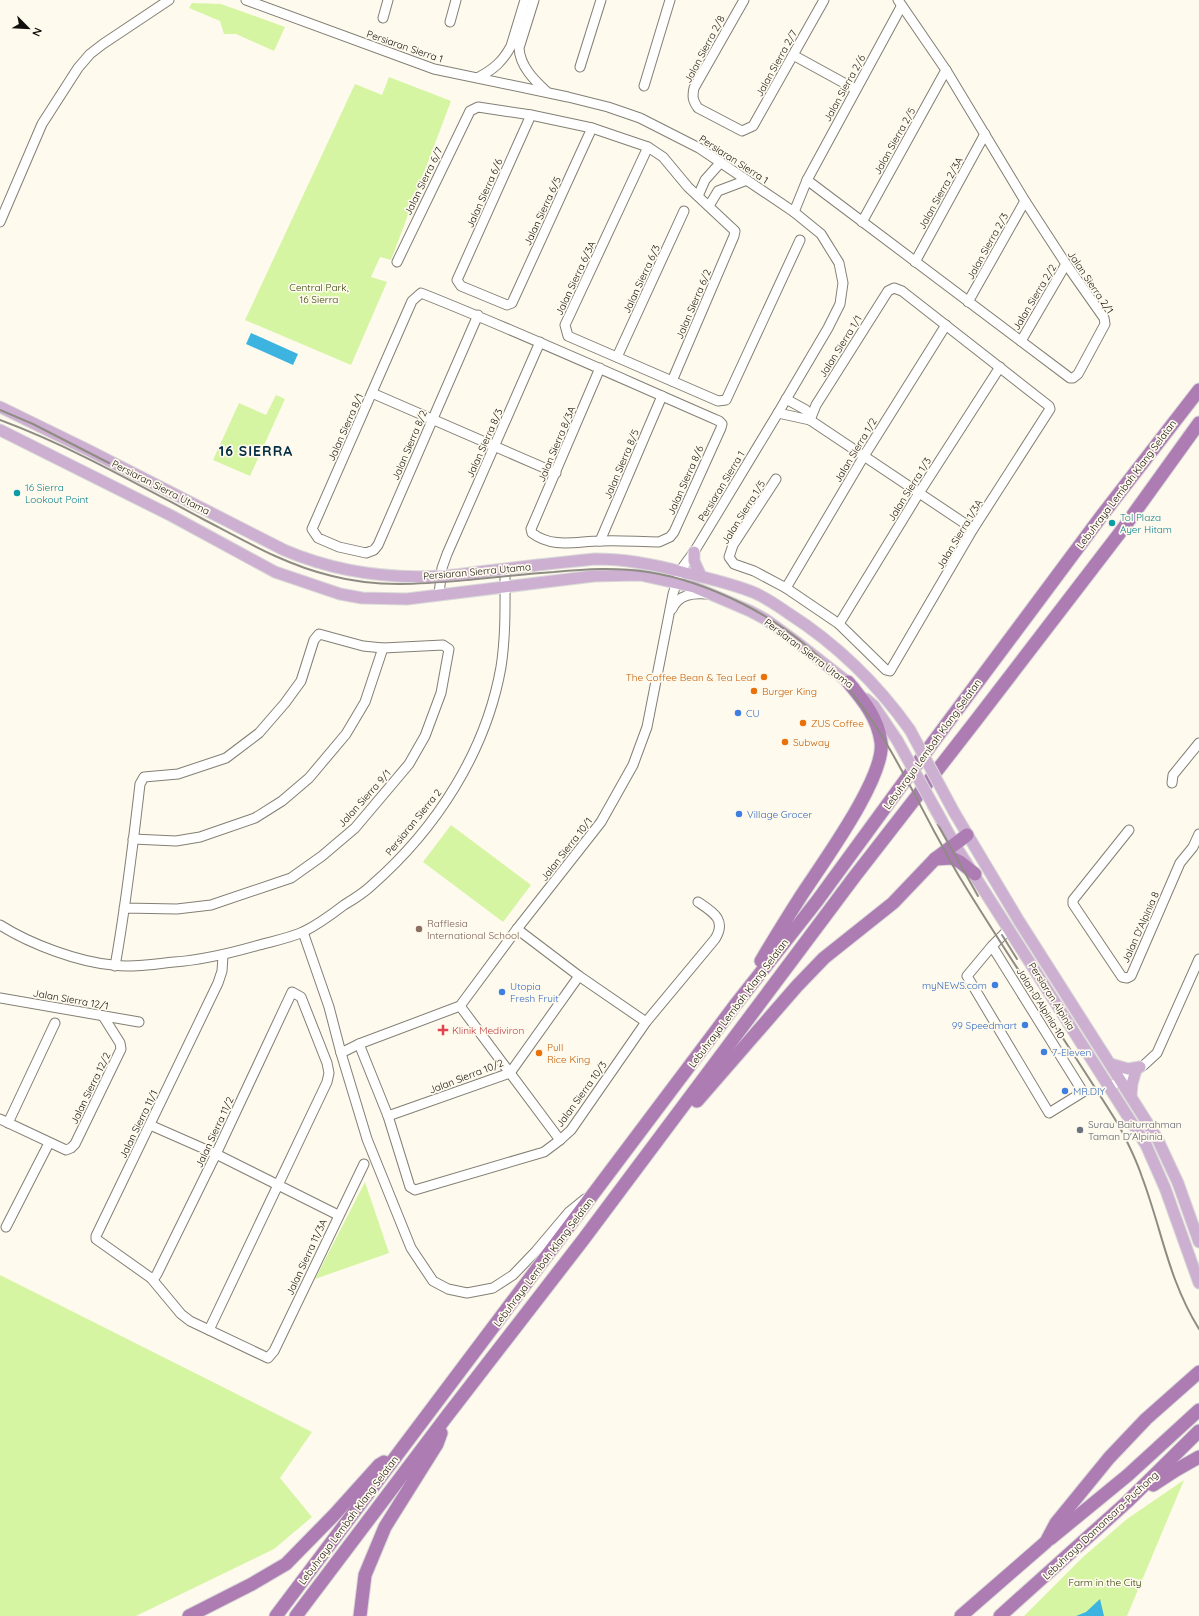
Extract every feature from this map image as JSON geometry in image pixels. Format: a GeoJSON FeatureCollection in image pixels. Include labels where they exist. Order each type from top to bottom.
{"type":"FeatureCollection","features":[{"type":"Feature","properties":{"kind":"highway","name":"Lebuhraya Lembah Klang Selatan"},"geometry":{"type":"LineString","coordinates":[[276,1616],[736,1004],[817,901],[1103,514],[1199,390]]}},
{"type":"Feature","properties":{"kind":"highway","name":"Lebuhraya Lembah Klang Selatan"},"geometry":{"type":"LineString","coordinates":[[296,1616],[447,1416],[583,1240],[855,876],[1113,542],[1199,424]]}},
{"type":"Feature","properties":{"kind":"highway"},"geometry":{"type":"LineString","coordinates":[[736,1004],[787,918],[867,793],[879,763],[882,743],[877,725],[869,708],[848,682]]}},
{"type":"Feature","properties":{"kind":"highway"},"geometry":{"type":"LineString","coordinates":[[583,1240],[698,1100],[797,986],[824,958],[893,903],[935,860],[967,835]]}},
{"type":"Feature","properties":{"kind":"highway"},"geometry":{"type":"LineString","coordinates":[[935,860],[952,858],[960,862],[975,874]]}},
{"type":"Feature","properties":{"kind":"highway"},"geometry":{"type":"LineString","coordinates":[[1046,1542],[1056,1523],[1109,1458],[1146,1419],[1199,1372]]}},
{"type":"Feature","properties":{"kind":"highway","name":"Lebuhraya Damansara–Puchong"},"geometry":{"type":"LineString","coordinates":[[961,1616],[1046,1542],[1128,1475],[1199,1410]]}},
{"type":"Feature","properties":{"kind":"highway"},"geometry":{"type":"LineString","coordinates":[[360,1616],[366,1575],[382,1533],[437,1444],[447,1416]]}},
{"type":"Feature","properties":{"kind":"highway","name":"Lebuhraya Damansara–Puchong"},"geometry":{"type":"LineString","coordinates":[[1000,1616],[1127,1502],[1199,1431]]}},
{"type":"Feature","properties":{"kind":"highway"},"geometry":{"type":"LineString","coordinates":[[189,1616],[252,1584],[286,1564],[334,1516],[379,1465],[395,1456]]}},
{"type":"Feature","properties":{"kind":"highway"},"geometry":{"type":"LineString","coordinates":[[1127,1502],[1199,1457]]}},
{"type":"Feature","properties":{"kind":"main road","name":"Persiaran Sierra Utama"},"geometry":{"type":"LineString","coordinates":[[0,407],[302,558],[337,568],[376,575],[441,576],[595,559],[619,559],[701,576],[756,594],[803,623],[834,646],[872,682],[891,703],[910,730],[954,812]]}},
{"type":"Feature","properties":{"kind":"main road","name":"Persiaran Sierra Utama"},"geometry":{"type":"LineString","coordinates":[[0,430],[163,512],[275,572],[319,585],[340,594],[362,598],[407,599],[594,576],[640,575],[677,582],[715,595],[765,620],[798,643],[848,682],[874,706],[897,740],[942,822]]}},
{"type":"Feature","properties":{"kind":"main road"},"geometry":{"type":"LineString","coordinates":[[694,552],[694,561],[701,576]]}},
{"type":"Feature","properties":{"kind":"main road","name":"Persiaran Alpinia"},"geometry":{"type":"LineString","coordinates":[[954,812],[1019,921],[1157,1138],[1178,1183],[1199,1242]]}},
{"type":"Feature","properties":{"kind":"main road","name":"Persiaran Alpinia"},"geometry":{"type":"LineString","coordinates":[[942,822],[955,845],[975,874],[1146,1145],[1165,1188],[1199,1283]]}},
{"type":"Feature","properties":{"kind":"main road"},"geometry":{"type":"LineString","coordinates":[[1111,1064],[1128,1069],[1138,1069],[1132,1084],[1131,1096]]}},
{"type":"Feature","properties":{"kind":"main road"},"geometry":{"type":"LineString","coordinates":[[1165,1188],[1178,1183]]}},
{"type":"Feature","properties":{"kind":"street"},"geometry":{"type":"LineString","coordinates":[[0,222],[42,124],[78,68],[90,54],[103,44],[169,0]]}},
{"type":"Feature","properties":{"kind":"street","name":"Persiaran Sierra 1"},"geometry":{"type":"LineString","coordinates":[[246,0],[434,69],[547,92],[608,107],[640,118],[699,148],[721,162],[794,212],[821,234],[830,246],[839,264],[843,283],[840,304],[828,328],[778,413],[694,552],[680,571],[677,582]]}},
{"type":"Feature","properties":{"kind":"street"},"geometry":{"type":"LineString","coordinates":[[383,18],[388,0]]}},
{"type":"Feature","properties":{"kind":"street"},"geometry":{"type":"LineString","coordinates":[[450,22],[456,0]]}},
{"type":"Feature","properties":{"kind":"street"},"geometry":{"type":"LineString","coordinates":[[525,0],[526,12]]}},
{"type":"Feature","properties":{"kind":"street"},"geometry":{"type":"LineString","coordinates":[[479,77],[499,64],[515,47],[526,12],[534,0]]}},
{"type":"Feature","properties":{"kind":"street"},"geometry":{"type":"LineString","coordinates":[[580,67],[601,0]]}},
{"type":"Feature","properties":{"kind":"street"},"geometry":{"type":"LineString","coordinates":[[644,86],[670,0]]}},
{"type":"Feature","properties":{"kind":"street","name":"Jalan Sierra 2/8"},"geometry":{"type":"LineString","coordinates":[[742,131],[698,108],[694,102],[693,95],[694,88],[744,0]]}},
{"type":"Feature","properties":{"kind":"street","name":"Jalan Sierra 2/7"},"geometry":{"type":"LineString","coordinates":[[742,131],[753,126],[824,0]]}},
{"type":"Feature","properties":{"kind":"street","name":"Jalan Sierra 2/1"},"geometry":{"type":"LineString","coordinates":[[807,180],[1070,378],[1073,378],[1078,374],[1105,324],[1104,318],[1066,264],[1025,201],[946,70],[899,3]]}},
{"type":"Feature","properties":{"kind":"street","name":"Jalan Sierra 2/6"},"geometry":{"type":"LineString","coordinates":[[794,212],[807,180],[899,3]]}},
{"type":"Feature","properties":{"kind":"street"},"geometry":{"type":"LineString","coordinates":[[515,47],[532,78],[547,92]]}},
{"type":"Feature","properties":{"kind":"street"},"geometry":{"type":"LineString","coordinates":[[793,55],[855,90]]}},
{"type":"Feature","properties":{"kind":"street"},"geometry":{"type":"LineString","coordinates":[[494,81],[499,64]]}},
{"type":"Feature","properties":{"kind":"street","name":"Jalan Sierra 2/5"},"geometry":{"type":"LineString","coordinates":[[862,222],[946,70]]}},
{"type":"Feature","properties":{"kind":"street"},"geometry":{"type":"LineString","coordinates":[[524,87],[528,71]]}},
{"type":"Feature","properties":{"kind":"street","name":"Jalan Sierra 6/7"},"geometry":{"type":"LineString","coordinates":[[397,262],[470,111],[478,107],[531,115]]}},
{"type":"Feature","properties":{"kind":"street"},"geometry":{"type":"LineString","coordinates":[[531,115],[592,128],[648,147],[662,157],[709,206],[718,191],[747,180]]}},
{"type":"Feature","properties":{"kind":"street","name":"Jalan Sierra 6/6"},"geometry":{"type":"LineString","coordinates":[[512,303],[507,305],[461,286],[457,280],[531,115]]}},
{"type":"Feature","properties":{"kind":"street","name":"Jalan Sierra 6/5"},"geometry":{"type":"LineString","coordinates":[[512,303],[592,128]]}},
{"type":"Feature","properties":{"kind":"street","name":"Jalan Sierra 2/3A"},"geometry":{"type":"LineString","coordinates":[[915,262],[985,134]]}},
{"type":"Feature","properties":{"kind":"street","name":"Jalan Sierra 6/3A"},"geometry":{"type":"LineString","coordinates":[[648,147],[565,325],[568,336],[718,401],[726,400],[800,240]]}},
{"type":"Feature","properties":{"kind":"street"},"geometry":{"type":"LineString","coordinates":[[698,196],[705,180],[721,162]]}},
{"type":"Feature","properties":{"kind":"street","name":"Jalan Sierra 2/3"},"geometry":{"type":"LineString","coordinates":[[968,302],[1025,201]]}},
{"type":"Feature","properties":{"kind":"street","name":"Jalan Sierra 6/2"},"geometry":{"type":"LineString","coordinates":[[672,381],[734,236],[732,227],[709,206]]}},
{"type":"Feature","properties":{"kind":"street","name":"Jalan Sierra 6/3"},"geometry":{"type":"LineString","coordinates":[[617,357],[684,211]]}},
{"type":"Feature","properties":{"kind":"street","name":"Jalan Sierra 2/2"},"geometry":{"type":"LineString","coordinates":[[1021,341],[1066,264]]}},
{"type":"Feature","properties":{"kind":"street","name":"Jalan Sierra 1/1"},"geometry":{"type":"LineString","coordinates":[[810,420],[816,405],[888,291],[894,288],[902,291],[946,325]]}},
{"type":"Feature","properties":{"kind":"street","name":"Jalan Sierra 8/1"},"geometry":{"type":"LineString","coordinates":[[340,547],[318,538],[312,529],[412,301],[421,294],[478,315]]}},
{"type":"Feature","properties":{"kind":"street"},"geometry":{"type":"LineString","coordinates":[[478,315],[662,396]]}},
{"type":"Feature","properties":{"kind":"street","name":"Jalan Sierra 8/2"},"geometry":{"type":"LineString","coordinates":[[340,547],[366,553],[374,550],[378,545],[478,315]]}},
{"type":"Feature","properties":{"kind":"street"},"geometry":{"type":"LineString","coordinates":[[946,325],[1000,367]]}},
{"type":"Feature","properties":{"kind":"street","name":"Jalan Sierra 1/2"},"geometry":{"type":"LineString","coordinates":[[786,588],[864,456],[946,325]]}},
{"type":"Feature","properties":{"kind":"street","name":"Jalan Sierra 8/3"},"geometry":{"type":"LineString","coordinates":[[439,594],[442,568],[447,554],[540,342]]}},
{"type":"Feature","properties":{"kind":"street","name":"Jalan Sierra 1/3A"},"geometry":{"type":"LineString","coordinates":[[839,624],[886,670],[890,671],[973,530],[1050,409],[1050,406],[1000,367]]}},
{"type":"Feature","properties":{"kind":"street","name":"Jalan Sierra 1/3"},"geometry":{"type":"LineString","coordinates":[[839,624],[918,493],[1000,367]]}},
{"type":"Feature","properties":{"kind":"street","name":"Jalan Sierra 8/3A"},"geometry":{"type":"LineString","coordinates":[[600,368],[531,529],[532,533],[548,541],[565,544],[600,540]]}},
{"type":"Feature","properties":{"kind":"street"},"geometry":{"type":"LineString","coordinates":[[372,393],[556,473]]}},
{"type":"Feature","properties":{"kind":"street","name":"Jalan Sierra 8/6"},"geometry":{"type":"LineString","coordinates":[[600,540],[659,542],[670,537],[674,532],[721,428],[722,424],[719,421],[662,396]]}},
{"type":"Feature","properties":{"kind":"street","name":"Jalan Sierra 8/5"},"geometry":{"type":"LineString","coordinates":[[600,540],[662,396]]}},
{"type":"Feature","properties":{"kind":"street"},"geometry":{"type":"LineString","coordinates":[[786,399],[806,410],[810,420]]}},
{"type":"Feature","properties":{"kind":"street"},"geometry":{"type":"LineString","coordinates":[[778,413],[810,420],[973,530]]}},
{"type":"Feature","properties":{"kind":"street","name":"Jalan Sierra 1/5"},"geometry":{"type":"LineString","coordinates":[[776,479],[733,545],[729,557],[734,564],[754,571],[786,588]]}},
{"type":"Feature","properties":{"kind":"street","name":"Persiaran Sierra 2"},"geometry":{"type":"LineString","coordinates":[[0,925],[26,940],[71,956],[114,966],[192,961],[223,956],[303,932],[371,887],[412,845],[453,792],[469,761],[486,721],[500,669],[504,639],[505,569]]}},
{"type":"Feature","properties":{"kind":"street","name":"Jalan Sierra 10/1"},"geometry":{"type":"LineString","coordinates":[[460,1006],[601,822],[633,765],[647,727],[670,616],[673,594],[677,582]]}},
{"type":"Feature","properties":{"kind":"street"},"geometry":{"type":"LineString","coordinates":[[786,588],[839,624]]}},
{"type":"Feature","properties":{"kind":"street"},"geometry":{"type":"LineString","coordinates":[[670,616],[674,605],[678,600],[687,594],[715,595]]}},
{"type":"Feature","properties":{"kind":"street"},"geometry":{"type":"LineString","coordinates":[[114,966],[120,936],[124,908],[133,839],[141,780],[148,775],[178,774],[226,758],[259,733],[285,703],[301,681],[316,636],[323,634],[363,646],[383,648],[366,702],[346,734],[309,778],[282,801],[255,818],[200,837],[176,841],[133,839]]}},
{"type":"Feature","properties":{"kind":"street","name":"Jalan Sierra 9/1"},"geometry":{"type":"LineString","coordinates":[[124,908],[177,909],[211,905],[261,889],[291,878],[322,856],[355,828],[409,764],[422,742],[441,693],[448,660],[449,649],[443,645],[383,648]]}},
{"type":"Feature","properties":{"kind":"street"},"geometry":{"type":"LineString","coordinates":[[1172,783],[1173,775],[1199,743]]}},
{"type":"Feature","properties":{"kind":"street","name":"Jalan D'Alpinia 8"},"geometry":{"type":"LineString","coordinates":[[1128,830],[1073,900],[1073,904],[1122,977],[1127,978],[1131,976],[1180,863],[1196,848]]}},
{"type":"Feature","properties":{"kind":"street"},"geometry":{"type":"LineString","coordinates":[[1196,848],[1199,834]]}},
{"type":"Feature","properties":{"kind":"street","name":"Jalan Sierra 10/3"},"geometry":{"type":"LineString","coordinates":[[388,1116],[410,1187],[415,1190],[544,1152],[571,1130],[646,1022],[720,932],[718,917],[698,902]]}},
{"type":"Feature","properties":{"kind":"street"},"geometry":{"type":"LineString","coordinates":[[518,929],[579,976],[646,1022]]}},
{"type":"Feature","properties":{"kind":"street"},"geometry":{"type":"LineString","coordinates":[[992,946],[1009,929]]}},
{"type":"Feature","properties":{"kind":"street"},"geometry":{"type":"LineString","coordinates":[[303,932],[329,1007],[367,1139],[411,1248],[433,1281],[448,1289],[467,1294],[493,1288],[513,1275],[536,1251],[569,1212],[601,1185]]}},
{"type":"Feature","properties":{"kind":"street","name":"Jalan D'Alpinia 10"},"geometry":{"type":"LineString","coordinates":[[992,946],[1083,1092],[1049,1113],[967,976],[992,946]]}},
{"type":"Feature","properties":{"kind":"street","name":"Jalan Sierra 11/1"},"geometry":{"type":"LineString","coordinates":[[151,1278],[99,1242],[96,1239],[96,1236],[218,984],[222,971],[223,956]]}},
{"type":"Feature","properties":{"kind":"street"},"geometry":{"type":"LineString","coordinates":[[1110,1087],[1138,1069],[1157,1053],[1199,959]]}},
{"type":"Feature","properties":{"kind":"street","name":"Jalan Sierra 10/2"},"geometry":{"type":"LineString","coordinates":[[388,1116],[510,1073],[579,976]]}},
{"type":"Feature","properties":{"kind":"street","name":"Jalan Sierra 11/2"},"geometry":{"type":"LineString","coordinates":[[151,1278],[155,1277],[157,1274],[216,1154],[292,992],[301,997],[327,1064],[329,1073],[327,1082],[278,1185]]}},
{"type":"Feature","properties":{"kind":"street","name":"Jalan Sierra 12/1"},"geometry":{"type":"LineString","coordinates":[[0,998],[139,1022]]}},
{"type":"Feature","properties":{"kind":"street"},"geometry":{"type":"LineString","coordinates":[[341,1053],[360,1044],[460,1006],[560,1140]]}},
{"type":"Feature","properties":{"kind":"street","name":"Jalan Sierra 12/2"},"geometry":{"type":"LineString","coordinates":[[49,1142],[66,1150],[75,1144],[121,1049],[120,1043],[103,1016]]}},
{"type":"Feature","properties":{"kind":"street"},"geometry":{"type":"LineString","coordinates":[[6,1228],[49,1142],[4,1121],[55,1023]]}},
{"type":"Feature","properties":{"kind":"street"},"geometry":{"type":"LineString","coordinates":[[360,1044],[388,1116]]}},
{"type":"Feature","properties":{"kind":"street"},"geometry":{"type":"LineString","coordinates":[[150,1125],[216,1154],[338,1215]]}},
{"type":"Feature","properties":{"kind":"street","name":"Jalan Sierra 11/3A"},"geometry":{"type":"LineString","coordinates":[[209,1330],[268,1358],[274,1351],[338,1215],[364,1164]]}},
{"type":"Feature","properties":{"kind":"street"},"geometry":{"type":"LineString","coordinates":[[151,1278],[181,1314],[190,1321],[209,1330],[278,1185]]}},
{"type":"Feature","properties":{"kind":"green space"},"geometry":{"type":"Polygon","coordinates":[[[192,3],[221,4],[285,27],[274,51],[236,34],[224,34],[220,21],[189,8],[192,3]]]}},
{"type":"Feature","properties":{"kind":"green space","name":"Central Park, 16 Sierra"},"geometry":{"type":"Polygon","coordinates":[[[389,77],[451,101],[391,260],[380,257],[371,277],[387,282],[351,365],[245,320],[355,84],[382,95],[389,77]]]}},
{"type":"Feature","properties":{"kind":"green space"},"geometry":{"type":"Polygon","coordinates":[[[276,395],[285,399],[250,476],[213,460],[239,403],[266,415],[276,395]]]}},
{"type":"Feature","properties":{"kind":"green space"},"geometry":{"type":"Polygon","coordinates":[[[451,825],[531,885],[503,922],[423,862],[451,825]]]}},
{"type":"Feature","properties":{"kind":"green space"},"geometry":{"type":"Polygon","coordinates":[[[365,1182],[389,1253],[315,1279],[365,1182]]]}},
{"type":"Feature","properties":{"kind":"green space"},"geometry":{"type":"Polygon","coordinates":[[[0,1275],[312,1432],[280,1478],[312,1517],[274,1549],[136,1616],[0,1616],[0,1275]]]}},
{"type":"Feature","properties":{"kind":"green space","name":"Farm in the City"},"geometry":{"type":"Polygon","coordinates":[[[1184,1480],[1127,1616],[1024,1616],[1082,1558],[1127,1519],[1184,1480]]]}},
{"type":"Feature","properties":{"kind":"water"},"geometry":{"type":"Polygon","coordinates":[[[251,333],[298,354],[293,365],[246,344],[251,333]]]}},
{"type":"Feature","properties":{"kind":"water"},"geometry":{"type":"Polygon","coordinates":[[[1100,1599],[1104,1616],[1076,1616],[1086,1612],[1100,1599]]]}},
{"type":"Feature","properties":{"kind":"railway"},"geometry":{"type":"LineString","coordinates":[[0,410],[33,424],[109,463]]}},
{"type":"Feature","properties":{"kind":"railway"},"geometry":{"type":"LineString","coordinates":[[0,420],[77,453],[281,559],[332,576],[349,580],[383,584],[417,584],[589,569],[624,569],[660,574],[685,580],[743,604],[779,625],[809,648],[835,673],[858,701],[878,730],[962,881],[1118,1124],[1140,1170],[1166,1254],[1180,1292],[1199,1329]]}},
{"type":"Feature","properties":{"kind":"railway"},"geometry":{"type":"LineString","coordinates":[[928,807],[978,896]]}},
{"type":"Feature","properties":{"kind":"railway"},"geometry":{"type":"LineString","coordinates":[[1002,935],[1017,959]]}},
{"type":"Feature","properties":{"kind":"place","name":"16 Sierra Lookout Point"},"geometry":{"type":"Point","coordinates":[17,493]}},
{"type":"Feature","properties":{"kind":"place","name":"Tol Plaza Ayer Hitam"},"geometry":{"type":"Point","coordinates":[1112,523]}},
{"type":"Feature","properties":{"kind":"place","name":"The Coffee Bean & Tea Leaf"},"geometry":{"type":"Point","coordinates":[764,677]}},
{"type":"Feature","properties":{"kind":"place","name":"Burger King"},"geometry":{"type":"Point","coordinates":[754,691]}},
{"type":"Feature","properties":{"kind":"place","name":"CU"},"geometry":{"type":"Point","coordinates":[738,713]}},
{"type":"Feature","properties":{"kind":"place","name":"ZUS Coffee"},"geometry":{"type":"Point","coordinates":[803,723]}},
{"type":"Feature","properties":{"kind":"place","name":"Subway"},"geometry":{"type":"Point","coordinates":[785,742]}},
{"type":"Feature","properties":{"kind":"place","name":"Village Grocer"},"geometry":{"type":"Point","coordinates":[739,814]}},
{"type":"Feature","properties":{"kind":"place","name":"Rafflesia International School"},"geometry":{"type":"Point","coordinates":[419,929]}},
{"type":"Feature","properties":{"kind":"place","name":"myNEWS.com"},"geometry":{"type":"Point","coordinates":[995,985]}},
{"type":"Feature","properties":{"kind":"place","name":"Utopia Fresh Fruit"},"geometry":{"type":"Point","coordinates":[502,992]}},
{"type":"Feature","properties":{"kind":"place","name":"99 Speedmart"},"geometry":{"type":"Point","coordinates":[1025,1025]}},
{"type":"Feature","properties":{"kind":"place","name":"Klinik Mediviron"},"geometry":{"type":"Point","coordinates":[443,1030]}},
{"type":"Feature","properties":{"kind":"place","name":"7-Eleven"},"geometry":{"type":"Point","coordinates":[1044,1052]}},
{"type":"Feature","properties":{"kind":"place","name":"Pull Rice King"},"geometry":{"type":"Point","coordinates":[539,1053]}},
{"type":"Feature","properties":{"kind":"place","name":"MR.DIY"},"geometry":{"type":"Point","coordinates":[1065,1091]}},
{"type":"Feature","properties":{"kind":"place","name":"Surau Baiturrahman Taman D'Alpinia"},"geometry":{"type":"Point","coordinates":[1080,1130]}},
{"type":"Feature","properties":{"kind":"district","name":"16 SIERRA"},"geometry":{"type":"Point","coordinates":[256,451]}}]}
